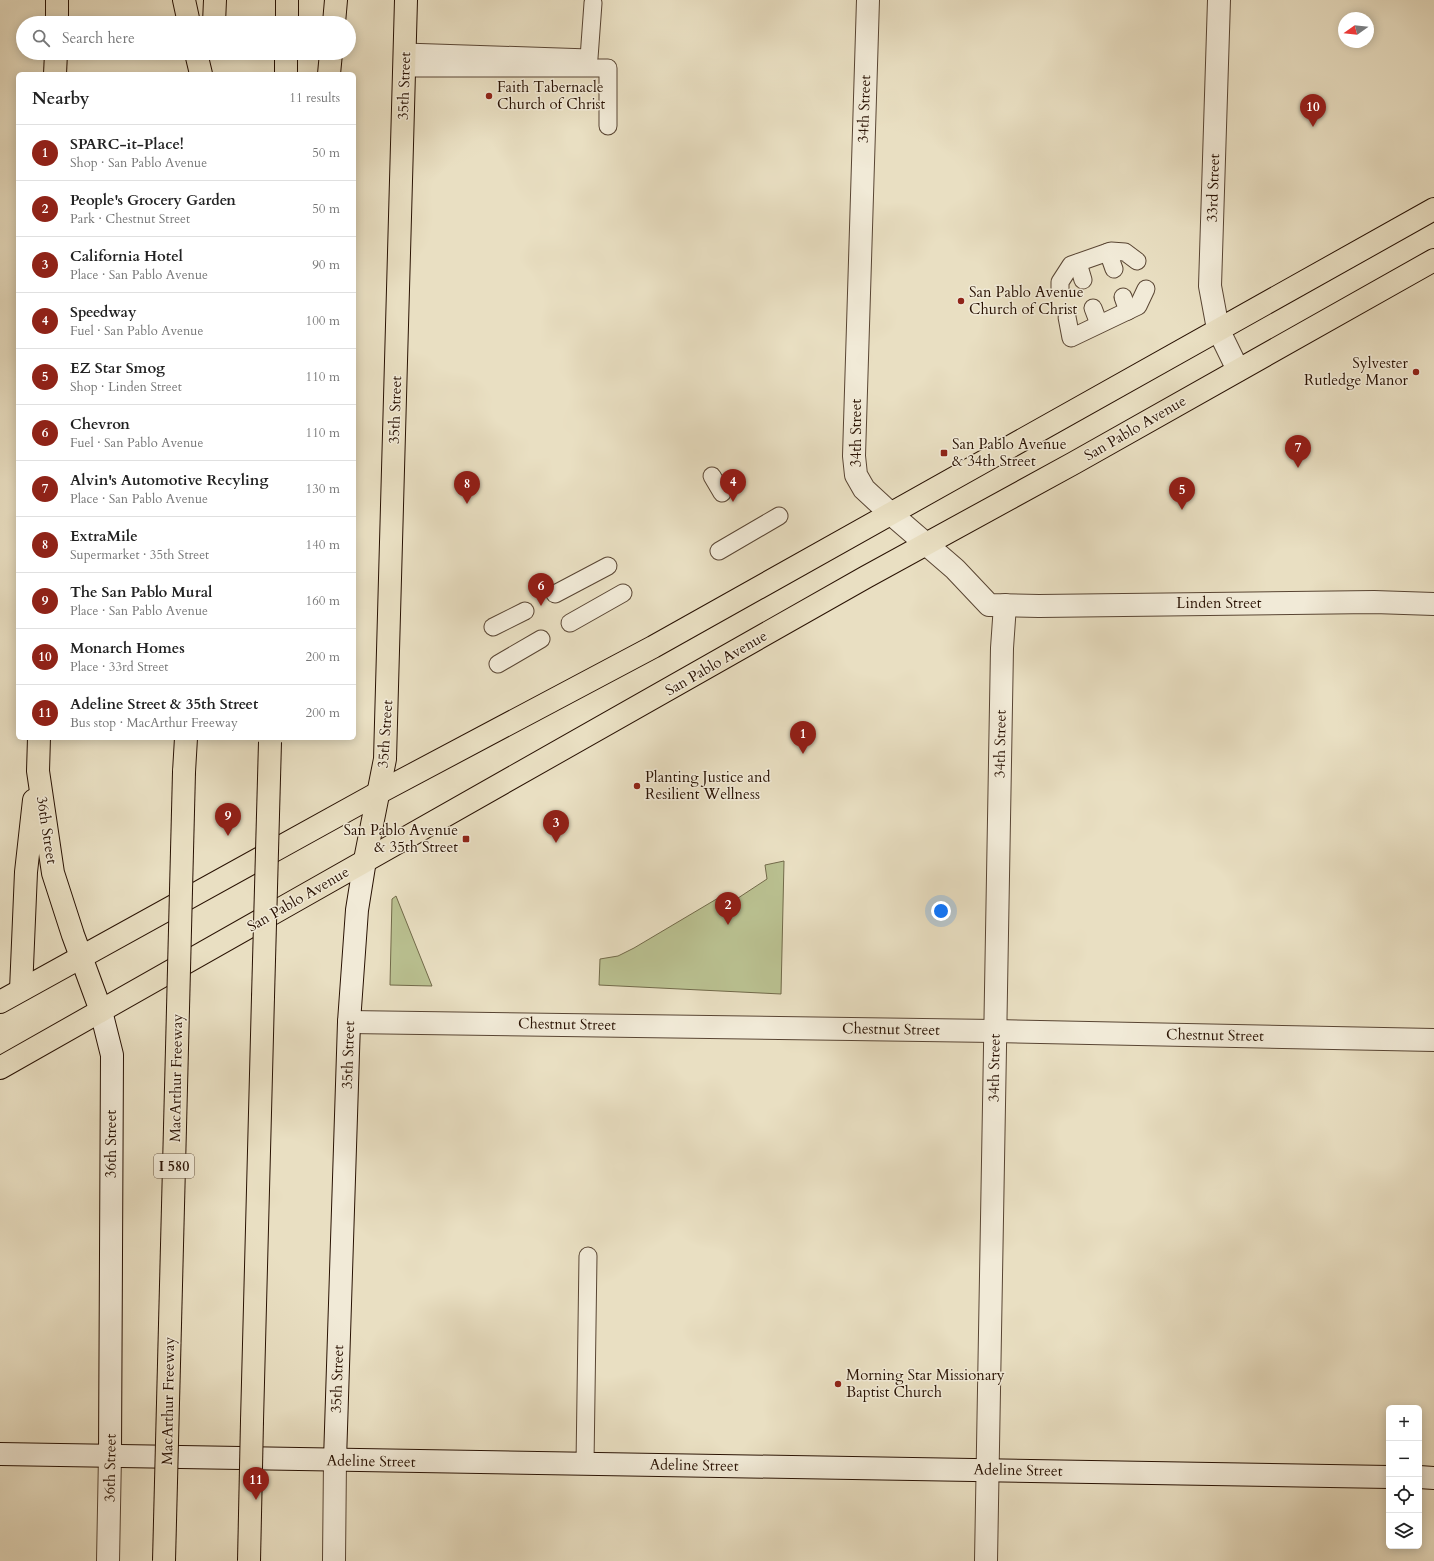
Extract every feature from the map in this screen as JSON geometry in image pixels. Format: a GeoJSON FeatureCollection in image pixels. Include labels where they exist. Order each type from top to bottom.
{"type":"FeatureCollection","features":[{"type":"Feature","properties":{"kind":"main road"},"geometry":{"type":"LineString","coordinates":[[57,0],[57,16]]}},
{"type":"Feature","properties":{"kind":"main road"},"geometry":{"type":"LineString","coordinates":[[184,0],[187,16]]}},
{"type":"Feature","properties":{"kind":"main road"},"geometry":{"type":"LineString","coordinates":[[214,16],[215,0]]}},
{"type":"Feature","properties":{"kind":"main road"},"geometry":{"type":"LineString","coordinates":[[287,0],[287,16]]}},
{"type":"Feature","properties":{"kind":"main road"},"geometry":{"type":"LineString","coordinates":[[335,16],[336,0]]}},
{"type":"Feature","properties":{"kind":"main road","name":"35th Street"},"geometry":{"type":"LineString","coordinates":[[365,860],[386,752],[406,0]]}},
{"type":"Feature","properties":{"kind":"main road"},"geometry":{"type":"LineString","coordinates":[[55,72],[56,60]]}},
{"type":"Feature","properties":{"kind":"main road"},"geometry":{"type":"LineString","coordinates":[[198,60],[201,72]]}},
{"type":"Feature","properties":{"kind":"main road"},"geometry":{"type":"LineString","coordinates":[[212,72],[213,60]]}},
{"type":"Feature","properties":{"kind":"main road"},"geometry":{"type":"LineString","coordinates":[[286,60],[286,72]]}},
{"type":"Feature","properties":{"kind":"main road"},"geometry":{"type":"LineString","coordinates":[[329,72],[330,60]]}},
{"type":"Feature","properties":{"kind":"main road"},"geometry":{"type":"LineString","coordinates":[[0,1002],[378,793],[653,648],[890,513],[1036,433],[1218,329],[1434,209]]}},
{"type":"Feature","properties":{"kind":"main road","name":"San Pablo Avenue"},"geometry":{"type":"LineString","coordinates":[[0,1068],[365,860],[1434,260]]}},
{"type":"Feature","properties":{"kind":"main road","name":"36th Street"},"geometry":{"type":"LineString","coordinates":[[39,740],[38,771],[53,873],[101,1011]]}},
{"type":"Feature","properties":{"kind":"main road","name":"MacArthur Freeway"},"geometry":{"type":"LineString","coordinates":[[164,1561],[186,740]]}},
{"type":"Feature","properties":{"kind":"main road"},"geometry":{"type":"LineString","coordinates":[[249,1561],[270,740]]}},
{"type":"Feature","properties":{"kind":"main road"},"geometry":{"type":"LineString","coordinates":[[21,990],[26,872],[38,771]]}},
{"type":"Feature","properties":{"kind":"street","name":"34th Street"},"geometry":{"type":"LineString","coordinates":[[868,0],[854,456],[856,474],[864,488],[890,513],[955,569],[989,605],[1005,605],[1002,664],[994,1031],[986,1561]]}},
{"type":"Feature","properties":{"kind":"street","name":"33rd Street"},"geometry":{"type":"LineString","coordinates":[[1219,0],[1210,286],[1218,329],[1238,370]]}},
{"type":"Feature","properties":{"kind":"street","name":"Linden Street"},"geometry":{"type":"LineString","coordinates":[[1005,605],[1366,602],[1434,604]]}},
{"type":"Feature","properties":{"kind":"street","name":"35th Street"},"geometry":{"type":"LineString","coordinates":[[334,1561],[335,1460],[349,1022],[357,910],[365,860]]}},
{"type":"Feature","properties":{"kind":"street","name":"36th Street"},"geometry":{"type":"LineString","coordinates":[[101,1011],[112,1055],[108,1561]]}},
{"type":"Feature","properties":{"kind":"street","name":"Chestnut Street"},"geometry":{"type":"LineString","coordinates":[[349,1022],[994,1031],[1434,1040]]}},
{"type":"Feature","properties":{"kind":"street","name":"Adeline Street"},"geometry":{"type":"LineString","coordinates":[[0,1454],[1386,1477]]}},
{"type":"Feature","properties":{"kind":"street"},"geometry":{"type":"LineString","coordinates":[[1422,1477],[1434,1478]]}},
{"type":"Feature","properties":{"kind":"lane"},"geometry":{"type":"LineString","coordinates":[[405,60],[590,58],[593,3]]}},
{"type":"Feature","properties":{"kind":"lane"},"geometry":{"type":"LineString","coordinates":[[405,60],[608,68],[608,126]]}},
{"type":"Feature","properties":{"kind":"lane"},"geometry":{"type":"LineString","coordinates":[[1060,288],[1060,282],[1071,265],[1108,252],[1125,252],[1137,261]]}},
{"type":"Feature","properties":{"kind":"lane"},"geometry":{"type":"LineString","coordinates":[[1108,252],[1114,269]]}},
{"type":"Feature","properties":{"kind":"lane"},"geometry":{"type":"LineString","coordinates":[[1078,263],[1083,280]]}},
{"type":"Feature","properties":{"kind":"lane"},"geometry":{"type":"LineString","coordinates":[[1066,317],[1071,338],[1099,324],[1126,304],[1138,306],[1146,289]]}},
{"type":"Feature","properties":{"kind":"lane"},"geometry":{"type":"LineString","coordinates":[[1093,308],[1099,324]]}},
{"type":"Feature","properties":{"kind":"lane"},"geometry":{"type":"LineString","coordinates":[[712,476],[722,493]]}},
{"type":"Feature","properties":{"kind":"lane"},"geometry":{"type":"LineString","coordinates":[[718,551],[743,530],[779,516]]}},
{"type":"Feature","properties":{"kind":"lane"},"geometry":{"type":"LineString","coordinates":[[555,594],[608,566]]}},
{"type":"Feature","properties":{"kind":"lane"},"geometry":{"type":"LineString","coordinates":[[570,623],[623,593]]}},
{"type":"Feature","properties":{"kind":"lane"},"geometry":{"type":"LineString","coordinates":[[493,627],[525,610]]}},
{"type":"Feature","properties":{"kind":"lane"},"geometry":{"type":"LineString","coordinates":[[498,664],[541,639]]}},
{"type":"Feature","properties":{"kind":"lane"},"geometry":{"type":"LineString","coordinates":[[585,1464],[588,1256]]}},
{"type":"Feature","properties":{"kind":"green space"},"geometry":{"type":"Polygon","coordinates":[[[784,861],[781,994],[599,985],[600,959],[618,956],[634,948],[725,894],[732,902],[767,879],[765,865],[784,861]]]}},
{"type":"Feature","properties":{"kind":"green space"},"geometry":{"type":"Polygon","coordinates":[[[396,896],[432,986],[390,985],[392,899],[396,896]]]}},
{"type":"Feature","properties":{"kind":"place","name":"Faith Tabernacle Church of Christ"},"geometry":{"type":"Point","coordinates":[489,96]}},
{"type":"Feature","properties":{"kind":"place","name":"Monarch Homes"},"geometry":{"type":"Point","coordinates":[1313,127]}},
{"type":"Feature","properties":{"kind":"place","name":"San Pablo Avenue Church of Christ"},"geometry":{"type":"Point","coordinates":[961,301]}},
{"type":"Feature","properties":{"kind":"place","name":"Sylvester Rutledge Manor"},"geometry":{"type":"Point","coordinates":[1416,372]}},
{"type":"Feature","properties":{"kind":"place","name":"San Pablo Avenue & 34th Street"},"geometry":{"type":"Point","coordinates":[944,453]}},
{"type":"Feature","properties":{"kind":"place","name":"Alvin's Automotive Recyling"},"geometry":{"type":"Point","coordinates":[1298,468]}},
{"type":"Feature","properties":{"kind":"place","name":"Speedway"},"geometry":{"type":"Point","coordinates":[733,502]}},
{"type":"Feature","properties":{"kind":"place","name":"ExtraMile"},"geometry":{"type":"Point","coordinates":[467,504]}},
{"type":"Feature","properties":{"kind":"place","name":"EZ Star Smog"},"geometry":{"type":"Point","coordinates":[1182,510]}},
{"type":"Feature","properties":{"kind":"place","name":"Chevron"},"geometry":{"type":"Point","coordinates":[541,606]}},
{"type":"Feature","properties":{"kind":"place","name":"SPARC-it-Place!"},"geometry":{"type":"Point","coordinates":[803,754]}},
{"type":"Feature","properties":{"kind":"place","name":"Planting Justice and Resilient Wellness"},"geometry":{"type":"Point","coordinates":[637,786]}},
{"type":"Feature","properties":{"kind":"place","name":"The San Pablo Mural"},"geometry":{"type":"Point","coordinates":[228,836]}},
{"type":"Feature","properties":{"kind":"place","name":"San Pablo Avenue & 35th Street"},"geometry":{"type":"Point","coordinates":[466,839]}},
{"type":"Feature","properties":{"kind":"place","name":"California Hotel"},"geometry":{"type":"Point","coordinates":[556,843]}},
{"type":"Feature","properties":{"kind":"place","name":"People's Grocery Garden"},"geometry":{"type":"Point","coordinates":[728,925]}},
{"type":"Feature","properties":{"kind":"place","name":"Morning Star Missionary Baptist Church"},"geometry":{"type":"Point","coordinates":[838,1384]}},
{"type":"Feature","properties":{"kind":"place","name":"Adeline Street & 35th Street"},"geometry":{"type":"Point","coordinates":[256,1500]}}]}
